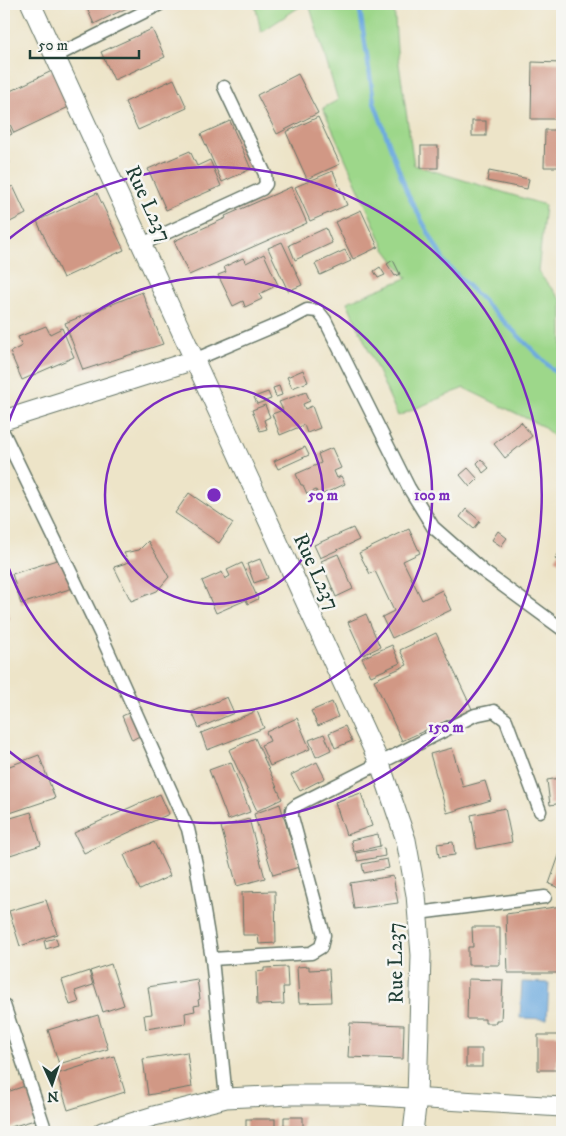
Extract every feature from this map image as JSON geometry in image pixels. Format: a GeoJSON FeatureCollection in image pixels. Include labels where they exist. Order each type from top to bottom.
{"type":"FeatureCollection","features":[{"type":"Feature","properties":{"kind":"street","name":"Rue L237"},"geometry":{"type":"LineString","coordinates":[[31,4],[380,764],[406,840],[416,895],[421,955],[413,1132]]}},
{"type":"Feature","properties":{"kind":"street"},"geometry":{"type":"LineString","coordinates":[[56,56],[160,4]]}},
{"type":"Feature","properties":{"kind":"street"},"geometry":{"type":"LineString","coordinates":[[142,244],[262,189],[266,184],[265,174],[224,87]]}},
{"type":"Feature","properties":{"kind":"street"},"geometry":{"type":"LineString","coordinates":[[4,420],[194,360],[286,321],[307,310],[318,311],[325,320],[410,488],[433,527],[483,571],[562,630]]}},
{"type":"Feature","properties":{"kind":"street"},"geometry":{"type":"LineString","coordinates":[[4,434],[101,635],[188,829],[196,864],[212,959],[226,1098]]}},
{"type":"Feature","properties":{"kind":"street"},"geometry":{"type":"LineString","coordinates":[[212,959],[312,953],[321,947],[324,935],[292,817],[292,809],[475,715],[494,711],[506,720],[540,811]]}},
{"type":"Feature","properties":{"kind":"street"},"geometry":{"type":"LineString","coordinates":[[418,913],[545,897]]}},
{"type":"Feature","properties":{"kind":"street"},"geometry":{"type":"LineString","coordinates":[[4,1005],[46,1132]]}},
{"type":"Feature","properties":{"kind":"street"},"geometry":{"type":"LineString","coordinates":[[102,1132],[154,1116],[226,1098],[291,1095],[360,1095],[562,1107]]}},
{"type":"Feature","properties":{"kind":"green space"},"geometry":{"type":"Polygon","coordinates":[[[255,4],[304,4],[261,32],[255,4]]]}},
{"type":"Feature","properties":{"kind":"green space"},"geometry":{"type":"Polygon","coordinates":[[[309,4],[394,4],[397,50],[414,165],[545,205],[538,272],[562,301],[562,443],[542,426],[464,388],[398,416],[347,302],[407,278],[385,249],[323,108],[338,100],[309,4]]]}},
{"type":"Feature","properties":{"kind":"water"},"geometry":{"type":"Polygon","coordinates":[[[522,982],[549,983],[547,1019],[520,1018],[522,982]]]}},
{"type":"Feature","properties":{"kind":"building"},"geometry":{"type":"Polygon","coordinates":[[[85,4],[124,4],[127,8],[94,24],[85,4]]]}},
{"type":"Feature","properties":{"kind":"building"},"geometry":{"type":"Polygon","coordinates":[[[152,29],[165,57],[114,80],[101,52],[152,29]]]}},
{"type":"Feature","properties":{"kind":"building"},"geometry":{"type":"Polygon","coordinates":[[[532,62],[562,63],[561,119],[531,119],[532,62]]]}},
{"type":"Feature","properties":{"kind":"building"},"geometry":{"type":"Polygon","coordinates":[[[56,69],[73,105],[14,133],[4,111],[4,94],[56,69]]]}},
{"type":"Feature","properties":{"kind":"building"},"geometry":{"type":"Polygon","coordinates":[[[298,74],[318,113],[277,134],[257,95],[298,74]]]}},
{"type":"Feature","properties":{"kind":"building"},"geometry":{"type":"Polygon","coordinates":[[[174,79],[187,108],[138,130],[125,102],[174,79]]]}},
{"type":"Feature","properties":{"kind":"building"},"geometry":{"type":"Polygon","coordinates":[[[4,116],[12,134],[4,138],[4,116]]]}},
{"type":"Feature","properties":{"kind":"building"},"geometry":{"type":"Polygon","coordinates":[[[318,117],[340,164],[307,179],[286,132],[318,117]]]}},
{"type":"Feature","properties":{"kind":"building"},"geometry":{"type":"Polygon","coordinates":[[[230,121],[251,169],[222,182],[201,134],[230,121]]]}},
{"type":"Feature","properties":{"kind":"building"},"geometry":{"type":"Polygon","coordinates":[[[472,121],[486,121],[486,136],[472,136],[472,121]]]}},
{"type":"Feature","properties":{"kind":"building"},"geometry":{"type":"Polygon","coordinates":[[[545,130],[562,130],[562,167],[544,167],[545,130]]]}},
{"type":"Feature","properties":{"kind":"building"},"geometry":{"type":"Polygon","coordinates":[[[421,146],[438,146],[438,168],[421,168],[421,146]]]}},
{"type":"Feature","properties":{"kind":"building"},"geometry":{"type":"Polygon","coordinates":[[[4,151],[10,163],[4,166],[4,151]]]}},
{"type":"Feature","properties":{"kind":"building"},"geometry":{"type":"Polygon","coordinates":[[[190,151],[197,166],[210,160],[221,186],[166,210],[148,169],[190,151]]]}},
{"type":"Feature","properties":{"kind":"building"},"geometry":{"type":"Polygon","coordinates":[[[333,171],[347,205],[310,221],[295,187],[333,171]]]}},
{"type":"Feature","properties":{"kind":"building"},"geometry":{"type":"Polygon","coordinates":[[[489,171],[529,179],[527,189],[487,181],[489,171]]]}},
{"type":"Feature","properties":{"kind":"building"},"geometry":{"type":"Polygon","coordinates":[[[13,186],[26,214],[4,225],[4,190],[13,186]]]}},
{"type":"Feature","properties":{"kind":"building"},"geometry":{"type":"Polygon","coordinates":[[[291,187],[307,223],[189,275],[174,241],[291,187]]]}},
{"type":"Feature","properties":{"kind":"building"},"geometry":{"type":"Polygon","coordinates":[[[97,193],[124,250],[63,278],[37,221],[97,193]]]}},
{"type":"Feature","properties":{"kind":"building"},"geometry":{"type":"Polygon","coordinates":[[[361,210],[378,247],[353,259],[335,222],[361,210]]]}},
{"type":"Feature","properties":{"kind":"building"},"geometry":{"type":"Polygon","coordinates":[[[326,228],[332,243],[295,260],[289,245],[326,228]]]}},
{"type":"Feature","properties":{"kind":"building"},"geometry":{"type":"Polygon","coordinates":[[[282,242],[302,285],[288,291],[268,248],[282,242]]]}},
{"type":"Feature","properties":{"kind":"building"},"geometry":{"type":"Polygon","coordinates":[[[345,250],[351,261],[320,275],[315,264],[345,250]]]}},
{"type":"Feature","properties":{"kind":"building"},"geometry":{"type":"Polygon","coordinates":[[[264,254],[278,285],[259,294],[262,299],[245,307],[243,301],[233,306],[218,275],[226,272],[224,267],[243,258],[246,263],[264,254]]]}},
{"type":"Feature","properties":{"kind":"building"},"geometry":{"type":"Polygon","coordinates":[[[393,260],[400,274],[395,276],[387,264],[393,260]]]}},
{"type":"Feature","properties":{"kind":"building"},"geometry":{"type":"Polygon","coordinates":[[[380,267],[385,275],[378,278],[374,271],[380,267]]]}},
{"type":"Feature","properties":{"kind":"building"},"geometry":{"type":"Polygon","coordinates":[[[142,292],[163,344],[83,370],[65,323],[142,292]]]}},
{"type":"Feature","properties":{"kind":"building"},"geometry":{"type":"Polygon","coordinates":[[[46,326],[50,334],[62,328],[74,357],[22,380],[10,352],[22,346],[18,337],[46,326]]]}},
{"type":"Feature","properties":{"kind":"building"},"geometry":{"type":"Polygon","coordinates":[[[303,370],[308,382],[292,388],[287,377],[303,370]]]}},
{"type":"Feature","properties":{"kind":"building"},"geometry":{"type":"Polygon","coordinates":[[[279,386],[282,395],[276,397],[273,388],[279,386]]]}},
{"type":"Feature","properties":{"kind":"building"},"geometry":{"type":"Polygon","coordinates":[[[268,392],[271,399],[257,404],[254,397],[268,392]]]}},
{"type":"Feature","properties":{"kind":"building"},"geometry":{"type":"Polygon","coordinates":[[[306,392],[310,401],[303,404],[305,409],[312,406],[320,428],[307,433],[304,425],[280,435],[272,414],[283,410],[279,402],[306,392]]]}},
{"type":"Feature","properties":{"kind":"building"},"geometry":{"type":"Polygon","coordinates":[[[265,405],[270,417],[264,420],[267,429],[260,431],[252,410],[265,405]]]}},
{"type":"Feature","properties":{"kind":"building"},"geometry":{"type":"Polygon","coordinates":[[[521,422],[532,436],[505,458],[494,444],[521,422]]]}},
{"type":"Feature","properties":{"kind":"building"},"geometry":{"type":"Polygon","coordinates":[[[305,447],[309,455],[278,469],[274,461],[305,447]]]}},
{"type":"Feature","properties":{"kind":"building"},"geometry":{"type":"Polygon","coordinates":[[[332,448],[341,468],[334,471],[337,478],[341,476],[345,484],[319,496],[316,490],[307,494],[296,474],[321,463],[318,454],[332,448]]]}},
{"type":"Feature","properties":{"kind":"building"},"geometry":{"type":"Polygon","coordinates":[[[481,459],[489,468],[483,473],[477,463],[481,459]]]}},
{"type":"Feature","properties":{"kind":"building"},"geometry":{"type":"Polygon","coordinates":[[[468,468],[478,479],[470,487],[460,475],[468,468]]]}},
{"type":"Feature","properties":{"kind":"building"},"geometry":{"type":"Polygon","coordinates":[[[189,493],[233,523],[219,543],[175,513],[189,493]]]}},
{"type":"Feature","properties":{"kind":"building"},"geometry":{"type":"Polygon","coordinates":[[[466,509],[480,521],[474,529],[460,517],[466,509]]]}},
{"type":"Feature","properties":{"kind":"building"},"geometry":{"type":"Polygon","coordinates":[[[353,528],[359,540],[320,558],[314,545],[353,528]]]}},
{"type":"Feature","properties":{"kind":"building"},"geometry":{"type":"Polygon","coordinates":[[[409,529],[420,553],[403,561],[422,600],[442,590],[451,610],[392,638],[382,617],[394,611],[375,571],[370,574],[359,553],[409,529]]]}},
{"type":"Feature","properties":{"kind":"building"},"geometry":{"type":"Polygon","coordinates":[[[498,531],[507,538],[501,546],[492,540],[498,531]]]}},
{"type":"Feature","properties":{"kind":"building"},"geometry":{"type":"Polygon","coordinates":[[[148,541],[169,577],[157,591],[131,601],[114,567],[129,562],[124,553],[139,550],[148,541]]]}},
{"type":"Feature","properties":{"kind":"building"},"geometry":{"type":"Polygon","coordinates":[[[560,551],[562,553],[562,564],[555,559],[560,551]]]}},
{"type":"Feature","properties":{"kind":"building"},"geometry":{"type":"Polygon","coordinates":[[[338,554],[353,589],[336,597],[321,561],[338,554]]]}},
{"type":"Feature","properties":{"kind":"building"},"geometry":{"type":"Polygon","coordinates":[[[63,558],[73,588],[21,604],[12,574],[63,558]]]}},
{"type":"Feature","properties":{"kind":"building"},"geometry":{"type":"Polygon","coordinates":[[[260,559],[268,578],[254,583],[247,564],[260,559]]]}},
{"type":"Feature","properties":{"kind":"building"},"geometry":{"type":"Polygon","coordinates":[[[242,563],[258,599],[248,604],[246,600],[216,613],[202,581],[222,572],[225,579],[230,576],[227,570],[242,563]]]}},
{"type":"Feature","properties":{"kind":"building"},"geometry":{"type":"Polygon","coordinates":[[[4,601],[10,619],[4,621],[4,601]]]}},
{"type":"Feature","properties":{"kind":"building"},"geometry":{"type":"Polygon","coordinates":[[[366,614],[380,647],[363,655],[348,622],[366,614]]]}},
{"type":"Feature","properties":{"kind":"building"},"geometry":{"type":"Polygon","coordinates":[[[436,633],[472,709],[402,741],[374,680],[407,665],[400,650],[436,633]]]}},
{"type":"Feature","properties":{"kind":"building"},"geometry":{"type":"Polygon","coordinates":[[[392,645],[400,663],[371,676],[362,658],[392,645]]]}},
{"type":"Feature","properties":{"kind":"building"},"geometry":{"type":"Polygon","coordinates":[[[227,697],[234,713],[199,728],[192,712],[227,697]]]}},
{"type":"Feature","properties":{"kind":"building"},"geometry":{"type":"Polygon","coordinates":[[[332,702],[338,717],[318,726],[311,711],[332,702]]]}},
{"type":"Feature","properties":{"kind":"building"},"geometry":{"type":"Polygon","coordinates":[[[133,711],[143,734],[132,740],[122,716],[133,711]]]}},
{"type":"Feature","properties":{"kind":"building"},"geometry":{"type":"Polygon","coordinates":[[[257,711],[264,728],[207,750],[201,733],[257,711]]]}},
{"type":"Feature","properties":{"kind":"building"},"geometry":{"type":"Polygon","coordinates":[[[297,718],[310,749],[270,766],[261,745],[270,741],[266,732],[297,718]]]}},
{"type":"Feature","properties":{"kind":"building"},"geometry":{"type":"Polygon","coordinates":[[[345,726],[352,741],[335,748],[329,733],[345,726]]]}},
{"type":"Feature","properties":{"kind":"building"},"geometry":{"type":"Polygon","coordinates":[[[324,734],[331,750],[316,757],[309,740],[324,734]]]}},
{"type":"Feature","properties":{"kind":"building"},"geometry":{"type":"Polygon","coordinates":[[[255,738],[282,799],[257,811],[229,750],[255,738]]]}},
{"type":"Feature","properties":{"kind":"building"},"geometry":{"type":"Polygon","coordinates":[[[452,748],[463,787],[485,781],[491,800],[447,813],[430,754],[452,748]]]}},
{"type":"Feature","properties":{"kind":"building"},"geometry":{"type":"Polygon","coordinates":[[[39,755],[55,798],[4,815],[4,768],[39,755]]]}},
{"type":"Feature","properties":{"kind":"building"},"geometry":{"type":"Polygon","coordinates":[[[231,762],[250,812],[228,820],[209,770],[231,762]]]}},
{"type":"Feature","properties":{"kind":"building"},"geometry":{"type":"Polygon","coordinates":[[[317,762],[325,778],[300,791],[291,775],[317,762]]]}},
{"type":"Feature","properties":{"kind":"building"},"geometry":{"type":"Polygon","coordinates":[[[560,778],[562,803],[550,805],[547,780],[560,778]]]}},
{"type":"Feature","properties":{"kind":"building"},"geometry":{"type":"Polygon","coordinates":[[[361,793],[372,826],[346,835],[335,802],[361,793]]]}},
{"type":"Feature","properties":{"kind":"building"},"geometry":{"type":"Polygon","coordinates":[[[160,794],[169,814],[84,853],[74,833],[160,794]]]}},
{"type":"Feature","properties":{"kind":"building"},"geometry":{"type":"Polygon","coordinates":[[[280,804],[299,867],[273,875],[254,814],[280,804]]]}},
{"type":"Feature","properties":{"kind":"building"},"geometry":{"type":"Polygon","coordinates":[[[505,808],[512,842],[477,849],[471,815],[505,808]]]}},
{"type":"Feature","properties":{"kind":"building"},"geometry":{"type":"Polygon","coordinates":[[[31,812],[41,845],[4,857],[4,820],[31,812]]]}},
{"type":"Feature","properties":{"kind":"building"},"geometry":{"type":"Polygon","coordinates":[[[249,819],[265,878],[237,886],[221,827],[249,819]]]}},
{"type":"Feature","properties":{"kind":"building"},"geometry":{"type":"Polygon","coordinates":[[[378,834],[380,846],[354,852],[351,840],[378,834]]]}},
{"type":"Feature","properties":{"kind":"building"},"geometry":{"type":"Polygon","coordinates":[[[154,842],[170,876],[140,890],[124,855],[154,842]]]}},
{"type":"Feature","properties":{"kind":"building"},"geometry":{"type":"Polygon","coordinates":[[[453,842],[455,855],[439,857],[437,844],[453,842]]]}},
{"type":"Feature","properties":{"kind":"building"},"geometry":{"type":"Polygon","coordinates":[[[562,847],[562,889],[549,884],[562,847]]]}},
{"type":"Feature","properties":{"kind":"building"},"geometry":{"type":"Polygon","coordinates":[[[384,848],[385,856],[358,861],[356,853],[384,848]]]}},
{"type":"Feature","properties":{"kind":"building"},"geometry":{"type":"Polygon","coordinates":[[[387,859],[389,868],[364,873],[362,864],[387,859]]]}},
{"type":"Feature","properties":{"kind":"building"},"geometry":{"type":"Polygon","coordinates":[[[393,876],[398,903],[354,909],[350,883],[393,876]]]}},
{"type":"Feature","properties":{"kind":"building"},"geometry":{"type":"Polygon","coordinates":[[[275,891],[276,943],[259,944],[258,935],[243,935],[242,892],[275,891]]]}},
{"type":"Feature","properties":{"kind":"building"},"geometry":{"type":"Polygon","coordinates":[[[46,900],[57,934],[20,946],[9,911],[46,900]]]}},
{"type":"Feature","properties":{"kind":"building"},"geometry":{"type":"Polygon","coordinates":[[[562,906],[562,973],[508,973],[506,914],[562,906]]]}},
{"type":"Feature","properties":{"kind":"building"},"geometry":{"type":"Polygon","coordinates":[[[472,927],[500,927],[500,965],[468,965],[468,947],[473,947],[472,927]]]}},
{"type":"Feature","properties":{"kind":"building"},"geometry":{"type":"Polygon","coordinates":[[[56,938],[58,945],[46,949],[44,941],[56,938]]]}},
{"type":"Feature","properties":{"kind":"building"},"geometry":{"type":"Polygon","coordinates":[[[111,964],[124,1005],[103,1012],[90,971],[111,964]]]}},
{"type":"Feature","properties":{"kind":"building"},"geometry":{"type":"Polygon","coordinates":[[[309,966],[309,970],[329,969],[331,1002],[299,1003],[297,967],[309,966]]]}},
{"type":"Feature","properties":{"kind":"building"},"geometry":{"type":"Polygon","coordinates":[[[287,967],[288,987],[283,987],[284,1004],[257,1005],[256,972],[264,971],[264,968],[287,967]]]}},
{"type":"Feature","properties":{"kind":"building"},"geometry":{"type":"Polygon","coordinates":[[[89,971],[93,985],[75,991],[79,1002],[70,1005],[62,980],[89,971]]]}},
{"type":"Feature","properties":{"kind":"building"},"geometry":{"type":"Polygon","coordinates":[[[197,979],[199,1005],[194,1006],[195,1011],[185,1013],[186,1023],[146,1029],[144,1015],[152,1014],[148,987],[197,979]]]}},
{"type":"Feature","properties":{"kind":"building"},"geometry":{"type":"Polygon","coordinates":[[[468,979],[503,980],[501,1020],[496,1020],[496,1023],[485,1023],[485,1019],[467,1019],[468,979]]]}},
{"type":"Feature","properties":{"kind":"building"},"geometry":{"type":"Polygon","coordinates":[[[98,1015],[108,1049],[59,1064],[48,1030],[98,1015]]]}},
{"type":"Feature","properties":{"kind":"building"},"geometry":{"type":"Polygon","coordinates":[[[350,1023],[404,1025],[403,1059],[348,1057],[350,1023]]]}},
{"type":"Feature","properties":{"kind":"building"},"geometry":{"type":"Polygon","coordinates":[[[538,1035],[562,1035],[562,1058],[557,1058],[557,1070],[538,1070],[538,1035]]]}},
{"type":"Feature","properties":{"kind":"building"},"geometry":{"type":"Polygon","coordinates":[[[466,1049],[482,1049],[482,1067],[466,1067],[466,1049]]]}},
{"type":"Feature","properties":{"kind":"building"},"geometry":{"type":"Polygon","coordinates":[[[187,1052],[192,1087],[148,1095],[143,1059],[187,1052]]]}},
{"type":"Feature","properties":{"kind":"building"},"geometry":{"type":"Polygon","coordinates":[[[114,1056],[125,1092],[68,1110],[57,1074],[114,1056]]]}},
{"type":"Feature","properties":{"kind":"building"},"geometry":{"type":"Polygon","coordinates":[[[28,1085],[38,1119],[4,1129],[4,1093],[28,1085]]]}},
{"type":"Feature","properties":{"kind":"building"},"geometry":{"type":"Polygon","coordinates":[[[284,1117],[303,1117],[303,1130],[298,1132],[277,1132],[277,1126],[284,1126],[284,1117]]]}},
{"type":"Feature","properties":{"kind":"building"},"geometry":{"type":"Polygon","coordinates":[[[246,1119],[275,1119],[275,1132],[246,1132],[246,1119]]]}},
{"type":"Feature","properties":{"kind":"waterway"},"geometry":{"type":"LineString","coordinates":[[359,4],[374,102],[408,195],[445,263],[562,379]]}}]}
